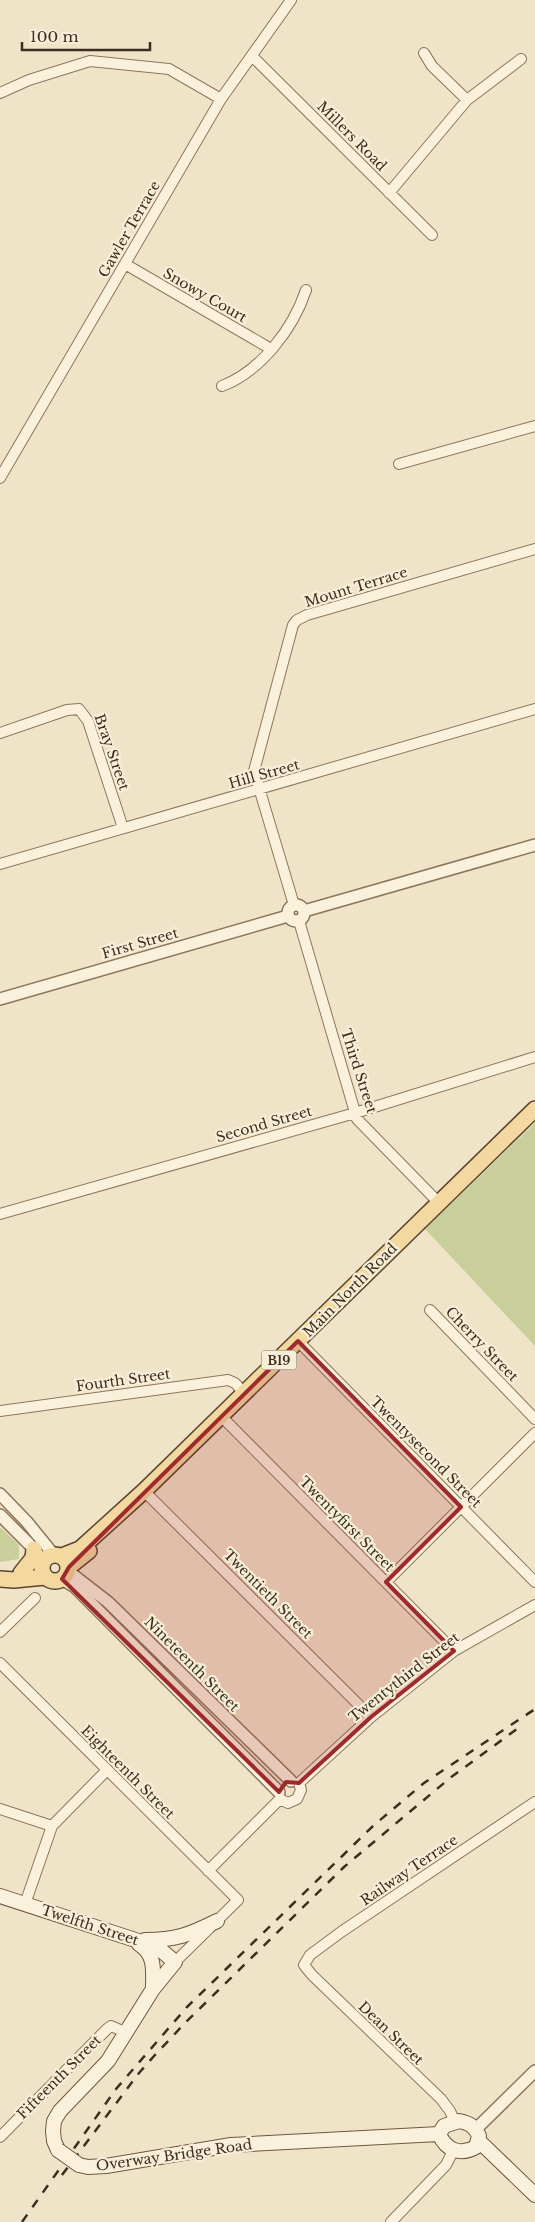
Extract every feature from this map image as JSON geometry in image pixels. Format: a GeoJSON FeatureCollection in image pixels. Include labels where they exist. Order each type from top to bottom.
{"type":"FeatureCollection","features":[{"type":"Feature","properties":{"kind":"main road","name":"Main North Road"},"geometry":{"type":"LineString","coordinates":[[144,1491],[222,1417],[535,1109]]}},
{"type":"Feature","properties":{"kind":"main road","name":"B19"},"geometry":{"type":"LineString","coordinates":[[53,1565],[92,1547],[144,1491]]}},
{"type":"Feature","properties":{"kind":"main road"},"geometry":{"type":"LineString","coordinates":[[0,1579],[21,1573],[33,1558],[53,1565]]}},
{"type":"Feature","properties":{"kind":"main road"},"geometry":{"type":"LineString","coordinates":[[0,1579],[14,1580],[53,1565]]}},
{"type":"Feature","properties":{"kind":"main road","name":"Twelfth Street"},"geometry":{"type":"LineString","coordinates":[[0,1896],[157,1947],[175,1962]]}},
{"type":"Feature","properties":{"kind":"main road"},"geometry":{"type":"LineString","coordinates":[[134,1940],[168,1940],[192,1934],[217,1921]]}},
{"type":"Feature","properties":{"kind":"main road"},"geometry":{"type":"LineString","coordinates":[[134,1940],[148,1950],[154,1962],[153,1989]]}},
{"type":"Feature","properties":{"kind":"main road"},"geometry":{"type":"LineString","coordinates":[[127,2033],[153,1989],[175,1962]]}},
{"type":"Feature","properties":{"kind":"main road","name":"Overway Bridge Road"},"geometry":{"type":"LineString","coordinates":[[127,2033],[108,2061],[57,2116],[52,2131],[58,2150],[79,2165],[88,2167],[106,2166],[231,2145],[440,2134]]}},
{"type":"Feature","properties":{"kind":"main road"},"geometry":{"type":"LineString","coordinates":[[478,2135],[476,2147],[470,2150],[453,2151],[443,2144],[440,2134],[444,2126],[455,2122],[466,2122],[535,2195]]}},
{"type":"Feature","properties":{"kind":"street","name":"Gawler Terrace"},"geometry":{"type":"LineString","coordinates":[[0,478],[222,99],[291,0]]}},
{"type":"Feature","properties":{"kind":"street"},"geometry":{"type":"LineString","coordinates":[[424,53],[432,66],[467,100]]}},
{"type":"Feature","properties":{"kind":"street","name":"Millers Road"},"geometry":{"type":"LineString","coordinates":[[252,56],[432,235]]}},
{"type":"Feature","properties":{"kind":"street"},"geometry":{"type":"LineString","coordinates":[[389,193],[467,100],[520,59]]}},
{"type":"Feature","properties":{"kind":"street"},"geometry":{"type":"LineString","coordinates":[[0,93],[80,63],[99,61],[169,69],[222,99]]}},
{"type":"Feature","properties":{"kind":"street","name":"Snowy Court"},"geometry":{"type":"LineString","coordinates":[[125,264],[271,349]]}},
{"type":"Feature","properties":{"kind":"street"},"geometry":{"type":"LineString","coordinates":[[222,386],[238,380],[277,344],[306,290]]}},
{"type":"Feature","properties":{"kind":"street"},"geometry":{"type":"LineString","coordinates":[[399,464],[535,426]]}},
{"type":"Feature","properties":{"kind":"street","name":"Mount Terrace"},"geometry":{"type":"LineString","coordinates":[[258,790],[254,771],[287,642],[293,625],[297,620],[307,615],[535,549]]}},
{"type":"Feature","properties":{"kind":"street","name":"Bray Street"},"geometry":{"type":"LineString","coordinates":[[0,733],[67,710],[79,709],[88,721],[123,828]]}},
{"type":"Feature","properties":{"kind":"street","name":"Hill Street"},"geometry":{"type":"LineString","coordinates":[[0,864],[535,709]]}},
{"type":"Feature","properties":{"kind":"street","name":"Third Street"},"geometry":{"type":"LineString","coordinates":[[258,790],[355,1112],[363,1125],[439,1203]]}},
{"type":"Feature","properties":{"kind":"street","name":"First Street"},"geometry":{"type":"LineString","coordinates":[[0,999],[535,845]]}},
{"type":"Feature","properties":{"kind":"street","name":"Second Street"},"geometry":{"type":"LineString","coordinates":[[0,1214],[355,1112],[535,1057]]}},
{"type":"Feature","properties":{"kind":"street","name":"Cherry Street"},"geometry":{"type":"LineString","coordinates":[[430,1310],[535,1419]]}},
{"type":"Feature","properties":{"kind":"street","name":"Twentysecond Street"},"geometry":{"type":"LineString","coordinates":[[298,1341],[535,1582]]}},
{"type":"Feature","properties":{"kind":"street","name":"Fourth Street"},"geometry":{"type":"LineString","coordinates":[[0,1411],[228,1380],[235,1383],[245,1394]]}},
{"type":"Feature","properties":{"kind":"street","name":"Twentyfirst Street"},"geometry":{"type":"LineString","coordinates":[[222,1417],[454,1651]]}},
{"type":"Feature","properties":{"kind":"street"},"geometry":{"type":"LineString","coordinates":[[386,1582],[535,1433]]}},
{"type":"Feature","properties":{"kind":"street","name":"Twentieth Street"},"geometry":{"type":"LineString","coordinates":[[144,1491],[371,1717]]}},
{"type":"Feature","properties":{"kind":"street"},"geometry":{"type":"LineString","coordinates":[[0,1494],[27,1522],[53,1565]]}},
{"type":"Feature","properties":{"kind":"street"},"geometry":{"type":"LineString","coordinates":[[0,1515],[53,1565]]}},
{"type":"Feature","properties":{"kind":"street","name":"Nineteenth Street"},"geometry":{"type":"LineString","coordinates":[[53,1565],[108,1602],[295,1782]]}},
{"type":"Feature","properties":{"kind":"street","name":"Nineteenth Street"},"geometry":{"type":"LineString","coordinates":[[53,1565],[280,1795]]}},
{"type":"Feature","properties":{"kind":"street"},"geometry":{"type":"LineString","coordinates":[[0,1632],[35,1598]]}},
{"type":"Feature","properties":{"kind":"street","name":"Twentythird Street"},"geometry":{"type":"LineString","coordinates":[[295,1782],[371,1717],[454,1651],[535,1605]]}},
{"type":"Feature","properties":{"kind":"street","name":"Eighteenth Street"},"geometry":{"type":"LineString","coordinates":[[0,1663],[238,1900],[217,1921]]}},
{"type":"Feature","properties":{"kind":"street"},"geometry":{"type":"LineString","coordinates":[[25,1904],[52,1826],[107,1770]]}},
{"type":"Feature","properties":{"kind":"street"},"geometry":{"type":"LineString","coordinates":[[208,1870],[280,1795],[283,1784],[295,1782],[301,1790],[297,1800],[288,1803],[280,1795]]}},
{"type":"Feature","properties":{"kind":"street","name":"Railway Terrace"},"geometry":{"type":"LineString","coordinates":[[304,1965],[310,1955],[341,1932],[535,1802]]}},
{"type":"Feature","properties":{"kind":"street"},"geometry":{"type":"LineString","coordinates":[[0,1809],[52,1826]]}},
{"type":"Feature","properties":{"kind":"street"},"geometry":{"type":"LineString","coordinates":[[175,1962],[217,1921]]}},
{"type":"Feature","properties":{"kind":"street","name":"Dean Street"},"geometry":{"type":"LineString","coordinates":[[304,1965],[440,2099],[450,2111],[455,2122]]}},
{"type":"Feature","properties":{"kind":"street","name":"Fifteenth Street"},"geometry":{"type":"LineString","coordinates":[[0,2137],[107,2029],[111,2026],[127,2033]]}},
{"type":"Feature","properties":{"kind":"street"},"geometry":{"type":"LineString","coordinates":[[478,2135],[535,2071]]}},
{"type":"Feature","properties":{"kind":"street"},"geometry":{"type":"LineString","coordinates":[[391,2222],[446,2165],[453,2151]]}},
{"type":"Feature","properties":{"kind":"highlighted area"},"geometry":{"type":"Polygon","coordinates":[[[298,1341],[461,1507],[386,1582],[454,1651],[371,1717],[299,1783],[286,1782],[279,1792],[62,1579],[69,1567],[298,1341]]]}},
{"type":"Feature","properties":{"kind":"green space"},"geometry":{"type":"Polygon","coordinates":[[[535,1123],[535,1346],[425,1229],[535,1123]]]}},
{"type":"Feature","properties":{"kind":"green space"},"geometry":{"type":"Polygon","coordinates":[[[0,1527],[19,1545],[19,1559],[0,1562],[0,1527]]]}},
{"type":"Feature","properties":{"kind":"railway"},"geometry":{"type":"LineString","coordinates":[[22,2222],[116,2089],[187,2007],[373,1826],[424,1783],[535,1709]]}},
{"type":"Feature","properties":{"kind":"railway"},"geometry":{"type":"LineString","coordinates":[[62,2175],[154,2056],[186,2022],[344,1867],[450,1778],[521,1726]]}}]}
